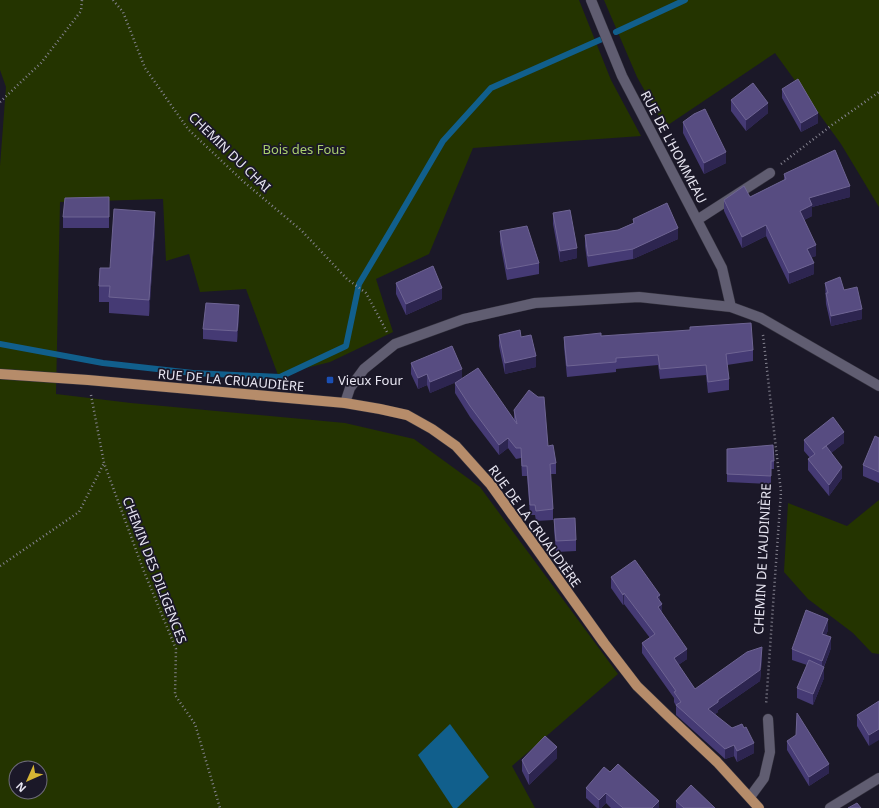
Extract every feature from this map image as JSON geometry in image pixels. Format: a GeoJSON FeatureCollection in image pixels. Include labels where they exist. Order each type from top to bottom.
{"type":"FeatureCollection","features":[{"type":"Feature","properties":{"kind":"main road","name":"RUE DE LA CRUAUDIÈRE"},"geometry":{"type":"LineString","coordinates":[[0,374],[88,380],[345,403],[407,415],[432,429],[456,446],[491,485],[604,643],[637,686],[717,762],[759,808]]}},
{"type":"Feature","properties":{"kind":"street","name":"RUE DE L'HOMMEAU"},"geometry":{"type":"LineString","coordinates":[[591,0],[622,76],[722,268],[732,307]]}},
{"type":"Feature","properties":{"kind":"street"},"geometry":{"type":"LineString","coordinates":[[697,220],[770,174]]}},
{"type":"Feature","properties":{"kind":"street"},"geometry":{"type":"LineString","coordinates":[[345,403],[350,388],[364,370],[395,344],[464,319],[534,303],[639,297],[732,307],[761,318],[879,386]]}},
{"type":"Feature","properties":{"kind":"street"},"geometry":{"type":"LineString","coordinates":[[750,797],[764,778],[770,752],[768,719]]}},
{"type":"Feature","properties":{"kind":"street"},"geometry":{"type":"LineString","coordinates":[[830,808],[879,778]]}},
{"type":"Feature","properties":{"kind":"path"},"geometry":{"type":"LineString","coordinates":[[0,102],[41,63],[81,11],[82,0]]}},
{"type":"Feature","properties":{"kind":"path","name":"CHEMIN DU CHAI"},"geometry":{"type":"LineString","coordinates":[[113,0],[123,12],[145,68],[188,129],[244,182],[302,231],[347,279],[366,293],[395,344]]}},
{"type":"Feature","properties":{"kind":"path"},"geometry":{"type":"LineString","coordinates":[[770,174],[832,125],[879,92]]}},
{"type":"Feature","properties":{"kind":"path","name":"CHEMIN DE L'AUDINIÈRE"},"geometry":{"type":"LineString","coordinates":[[761,318],[781,492],[766,707],[768,719]]}},
{"type":"Feature","properties":{"kind":"path","name":"CHEMIN DES DILIGENCES"},"geometry":{"type":"LineString","coordinates":[[88,380],[104,463],[143,569],[176,649],[175,696],[195,724],[220,808]]}},
{"type":"Feature","properties":{"kind":"path"},"geometry":{"type":"LineString","coordinates":[[0,566],[79,512],[104,463]]}},
{"type":"Feature","properties":{"kind":"green space","name":"Bois des Fous"},"geometry":{"type":"Polygon","coordinates":[[[0,0],[579,0],[611,80],[641,136],[473,148],[429,254],[376,279],[393,332],[330,362],[278,375],[246,289],[200,292],[189,254],[166,261],[163,199],[60,202],[56,394],[131,403],[345,423],[414,439],[480,487],[618,674],[512,766],[535,808],[0,808],[0,166],[6,87],[0,70],[0,0]]]}},
{"type":"Feature","properties":{"kind":"green space"},"geometry":{"type":"Polygon","coordinates":[[[604,0],[879,0],[879,207],[841,144],[775,53],[665,127],[637,77],[604,0]]]}},
{"type":"Feature","properties":{"kind":"green space"},"geometry":{"type":"Polygon","coordinates":[[[879,500],[879,654],[872,653],[853,633],[808,599],[784,572],[788,503],[847,526],[879,500]]]}},
{"type":"Feature","properties":{"kind":"water"},"geometry":{"type":"Polygon","coordinates":[[[450,724],[489,777],[457,808],[453,808],[418,755],[450,724]]]}},
{"type":"Feature","properties":{"kind":"building"},"geometry":{"type":"Polygon","coordinates":[[[798,79],[818,113],[801,123],[782,89],[798,79]]]}},
{"type":"Feature","properties":{"kind":"building"},"geometry":{"type":"Polygon","coordinates":[[[753,83],[768,103],[746,120],[731,100],[753,83]]]}},
{"type":"Feature","properties":{"kind":"building"},"geometry":{"type":"Polygon","coordinates":[[[705,109],[726,152],[704,163],[683,122],[694,114],[705,109]]]}},
{"type":"Feature","properties":{"kind":"building"},"geometry":{"type":"Polygon","coordinates":[[[835,150],[850,186],[809,198],[812,205],[800,211],[816,245],[807,249],[814,263],[789,273],[766,225],[742,237],[724,200],[744,186],[750,197],[786,179],[784,174],[835,150]]]}},
{"type":"Feature","properties":{"kind":"building"},"geometry":{"type":"Polygon","coordinates":[[[109,197],[109,217],[63,217],[65,198],[109,197]]]}},
{"type":"Feature","properties":{"kind":"building"},"geometry":{"type":"Polygon","coordinates":[[[667,203],[678,228],[633,249],[588,256],[585,235],[618,230],[634,223],[633,219],[667,203]]]}},
{"type":"Feature","properties":{"kind":"building"},"geometry":{"type":"Polygon","coordinates":[[[114,209],[155,212],[149,300],[109,297],[110,286],[99,286],[100,268],[110,268],[114,209]]]}},
{"type":"Feature","properties":{"kind":"building"},"geometry":{"type":"Polygon","coordinates":[[[570,210],[577,248],[560,251],[553,213],[570,210]]]}},
{"type":"Feature","properties":{"kind":"building"},"geometry":{"type":"Polygon","coordinates":[[[527,226],[539,263],[507,269],[500,231],[527,226]]]}},
{"type":"Feature","properties":{"kind":"building"},"geometry":{"type":"Polygon","coordinates":[[[433,266],[442,288],[406,304],[396,283],[433,266]]]}},
{"type":"Feature","properties":{"kind":"building"},"geometry":{"type":"Polygon","coordinates":[[[840,277],[844,290],[857,287],[862,309],[831,316],[825,283],[840,277]]]}},
{"type":"Feature","properties":{"kind":"building"},"geometry":{"type":"Polygon","coordinates":[[[206,303],[239,305],[237,331],[203,329],[206,303]]]}},
{"type":"Feature","properties":{"kind":"building"},"geometry":{"type":"Polygon","coordinates":[[[751,323],[753,350],[726,354],[729,379],[708,382],[706,365],[660,369],[658,355],[616,358],[616,362],[567,366],[564,337],[601,333],[601,336],[690,330],[690,327],[751,323]]]}},
{"type":"Feature","properties":{"kind":"building"},"geometry":{"type":"Polygon","coordinates":[[[520,330],[521,337],[531,335],[536,356],[505,363],[499,335],[520,330]]]}},
{"type":"Feature","properties":{"kind":"building"},"geometry":{"type":"Polygon","coordinates":[[[452,346],[462,369],[430,382],[427,374],[418,378],[411,363],[452,346]]]}},
{"type":"Feature","properties":{"kind":"building"},"geometry":{"type":"Polygon","coordinates":[[[478,368],[517,424],[514,410],[529,390],[538,397],[544,397],[548,446],[553,445],[556,463],[550,464],[553,509],[536,511],[535,505],[530,505],[527,466],[522,466],[521,448],[516,448],[508,438],[499,445],[455,383],[478,368]]]}},
{"type":"Feature","properties":{"kind":"building"},"geometry":{"type":"Polygon","coordinates":[[[833,417],[844,432],[822,449],[826,446],[842,467],[829,485],[808,459],[815,454],[804,440],[833,417]]]}},
{"type":"Feature","properties":{"kind":"building"},"geometry":{"type":"Polygon","coordinates":[[[875,436],[879,438],[879,472],[863,465],[875,436]]]}},
{"type":"Feature","properties":{"kind":"building"},"geometry":{"type":"Polygon","coordinates":[[[773,445],[774,461],[771,461],[771,476],[727,474],[727,449],[773,445]]]}},
{"type":"Feature","properties":{"kind":"building"},"geometry":{"type":"Polygon","coordinates":[[[575,518],[576,540],[556,541],[554,519],[575,518]]]}},
{"type":"Feature","properties":{"kind":"building"},"geometry":{"type":"Polygon","coordinates":[[[635,560],[660,595],[657,597],[662,604],[658,607],[687,649],[674,658],[695,689],[747,652],[762,647],[760,670],[718,700],[718,702],[708,709],[732,728],[742,724],[744,728],[746,727],[754,743],[737,751],[734,745],[725,749],[676,705],[681,702],[674,692],[676,691],[642,643],[655,634],[624,593],[623,595],[611,577],[635,560]]]}},
{"type":"Feature","properties":{"kind":"building"},"geometry":{"type":"Polygon","coordinates":[[[806,610],[828,619],[822,634],[831,637],[822,661],[792,649],[806,610]]]}},
{"type":"Feature","properties":{"kind":"building"},"geometry":{"type":"Polygon","coordinates":[[[809,660],[824,667],[813,694],[797,688],[809,660]]]}},
{"type":"Feature","properties":{"kind":"building"},"geometry":{"type":"Polygon","coordinates":[[[879,701],[879,729],[869,735],[857,715],[879,701]]]}},
{"type":"Feature","properties":{"kind":"building"},"geometry":{"type":"Polygon","coordinates":[[[797,713],[829,764],[809,777],[787,741],[796,735],[797,713]]]}},
{"type":"Feature","properties":{"kind":"building"},"geometry":{"type":"Polygon","coordinates":[[[545,736],[557,747],[529,774],[522,760],[545,736]]]}},
{"type":"Feature","properties":{"kind":"building"},"geometry":{"type":"Polygon","coordinates":[[[618,764],[659,801],[652,808],[623,808],[606,793],[599,800],[586,788],[604,767],[610,772],[618,764]]]}},
{"type":"Feature","properties":{"kind":"building"},"geometry":{"type":"Polygon","coordinates":[[[691,785],[715,808],[684,808],[676,801],[691,785]]]}},
{"type":"Feature","properties":{"kind":"building"},"geometry":{"type":"Polygon","coordinates":[[[857,803],[861,808],[848,808],[857,803]]]}},
{"type":"Feature","properties":{"kind":"waterway"},"geometry":{"type":"LineString","coordinates":[[616,32],[685,0]]}},
{"type":"Feature","properties":{"kind":"waterway"},"geometry":{"type":"LineString","coordinates":[[0,344],[103,363],[193,373],[280,377],[346,346],[359,284],[443,141],[491,88],[602,39]]}},
{"type":"Feature","properties":{"kind":"place","name":"Vieux Four"},"geometry":{"type":"Point","coordinates":[330,380]}}]}
